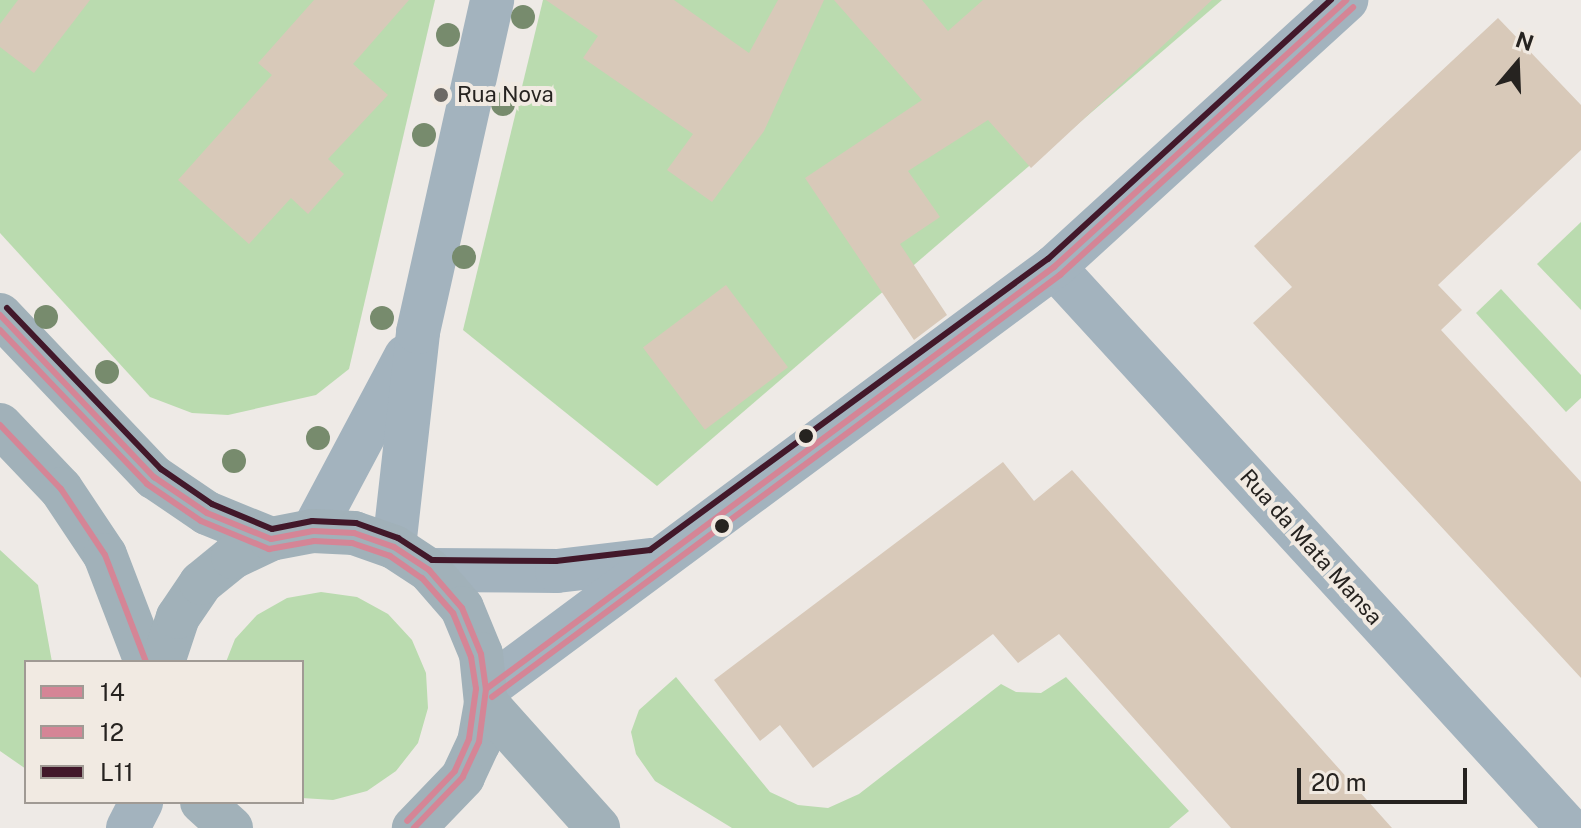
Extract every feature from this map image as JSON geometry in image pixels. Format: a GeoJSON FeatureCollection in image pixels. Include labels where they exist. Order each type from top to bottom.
{"type":"FeatureCollection","features":[{"type":"Feature","properties":{"kind":"main road"},"geometry":{"type":"LineString","coordinates":[[0,315],[154,477],[207,513],[292,535],[354,533],[412,559],[462,608],[481,654],[486,696],[479,742],[463,777],[414,828]]}},
{"type":"Feature","properties":{"kind":"main road"},"geometry":{"type":"LineString","coordinates":[[0,425],[61,489],[105,555],[145,660]]}},
{"type":"Feature","properties":{"kind":"main road"},"geometry":{"type":"LineString","coordinates":[[164,660],[178,617],[201,583],[233,557],[292,535]]}},
{"type":"Feature","properties":{"kind":"main road"},"geometry":{"type":"LineString","coordinates":[[486,696],[598,828]]}},
{"type":"Feature","properties":{"kind":"main road"},"geometry":{"type":"LineString","coordinates":[[204,804],[231,828]]}},
{"type":"Feature","properties":{"kind":"street"},"geometry":{"type":"LineString","coordinates":[[492,0],[418,332],[412,559],[557,571],[654,560]]}},
{"type":"Feature","properties":{"kind":"street"},"geometry":{"type":"LineString","coordinates":[[486,696],[654,560],[1054,267],[1346,0]]}},
{"type":"Feature","properties":{"kind":"street","name":"Rua da Mata Mansa"},"geometry":{"type":"LineString","coordinates":[[1054,267],[1568,828]]}},
{"type":"Feature","properties":{"kind":"street"},"geometry":{"type":"LineString","coordinates":[[292,535],[418,332]]}},
{"type":"Feature","properties":{"kind":"street"},"geometry":{"type":"LineString","coordinates":[[128,828],[140,804]]}},
{"type":"Feature","properties":{"kind":"green space"},"geometry":{"type":"Polygon","coordinates":[[[0,0],[435,0],[349,369],[316,395],[228,415],[192,413],[150,397],[0,233],[0,0]]]}},
{"type":"Feature","properties":{"kind":"green space"},"geometry":{"type":"Polygon","coordinates":[[[543,0],[1222,0],[657,486],[463,330],[543,0]]]}},
{"type":"Feature","properties":{"kind":"green space"},"geometry":{"type":"Polygon","coordinates":[[[1581,222],[1581,310],[1537,264],[1581,222]]]}},
{"type":"Feature","properties":{"kind":"green space"},"geometry":{"type":"Polygon","coordinates":[[[1501,289],[1581,375],[1581,398],[1566,412],[1476,313],[1501,289]]]}},
{"type":"Feature","properties":{"kind":"green space"},"geometry":{"type":"Polygon","coordinates":[[[0,550],[38,585],[52,660],[24,660],[24,768],[0,751],[0,550]]]}},
{"type":"Feature","properties":{"kind":"green space"},"geometry":{"type":"Polygon","coordinates":[[[321,592],[357,597],[388,614],[412,640],[426,673],[428,708],[418,743],[396,771],[367,791],[333,800],[304,798],[304,660],[227,660],[235,639],[257,615],[287,598],[321,592]]]}},
{"type":"Feature","properties":{"kind":"green space"},"geometry":{"type":"Polygon","coordinates":[[[676,677],[770,792],[798,805],[828,808],[859,794],[1001,684],[1016,692],[1041,693],[1066,677],[1189,811],[1169,828],[732,828],[655,781],[636,754],[631,732],[639,710],[676,677]]]}},
{"type":"Feature","properties":{"kind":"building"},"geometry":{"type":"Polygon","coordinates":[[[18,0],[90,0],[34,73],[0,47],[0,24],[18,0]]]}},
{"type":"Feature","properties":{"kind":"building"},"geometry":{"type":"Polygon","coordinates":[[[314,0],[409,0],[353,64],[388,95],[328,159],[344,174],[308,214],[291,198],[249,244],[178,180],[272,75],[258,63],[314,0]]]}},
{"type":"Feature","properties":{"kind":"building"},"geometry":{"type":"Polygon","coordinates":[[[546,0],[674,0],[749,53],[778,0],[824,0],[764,131],[712,202],[667,170],[693,134],[583,58],[598,36],[546,0]]]}},
{"type":"Feature","properties":{"kind":"building"},"geometry":{"type":"Polygon","coordinates":[[[834,0],[922,0],[948,31],[983,0],[1212,0],[1031,168],[988,120],[908,171],[940,217],[900,244],[947,315],[914,340],[805,178],[922,100],[834,0]]]}},
{"type":"Feature","properties":{"kind":"building"},"geometry":{"type":"Polygon","coordinates":[[[1498,18],[1581,105],[1581,150],[1438,285],[1462,310],[1441,330],[1581,482],[1581,678],[1253,323],[1292,287],[1254,246],[1498,18]]]}},
{"type":"Feature","properties":{"kind":"building"},"geometry":{"type":"Polygon","coordinates":[[[726,285],[788,367],[705,430],[643,348],[726,285]]]}},
{"type":"Feature","properties":{"kind":"building"},"geometry":{"type":"Polygon","coordinates":[[[1003,462],[1034,501],[1072,470],[1392,828],[1231,828],[1059,634],[1018,663],[993,634],[813,768],[780,725],[760,741],[714,680],[1003,462]]]}},
{"type":"Feature","properties":{"kind":"transit line","name":"L11"},"geometry":{"type":"LineString","coordinates":[[7,308],[161,469],[212,504],[272,529],[312,521],[356,523],[398,538],[432,560],[556,561],[650,550],[1048,259],[1331,0]]}},
{"type":"Feature","properties":{"kind":"transit line","name":"14"},"geometry":{"type":"LineString","coordinates":[[486,689],[1054,267],[1346,0]]}},
{"type":"Feature","properties":{"kind":"transit line","name":"12"},"geometry":{"type":"LineString","coordinates":[[492,697],[1060,275],[1353,7]]}},
{"type":"Feature","properties":{"kind":"transit line","name":"14"},"geometry":{"type":"LineString","coordinates":[[0,315],[154,477],[207,513],[271,539],[313,531],[354,533],[394,547],[429,570],[462,608],[481,654],[486,689],[479,742],[463,777],[414,828]]}},
{"type":"Feature","properties":{"kind":"transit line","name":"12"},"geometry":{"type":"LineString","coordinates":[[0,330],[147,484],[201,521],[269,549],[314,541],[352,543],[390,556],[422,578],[453,613],[471,657],[476,689],[469,739],[455,771],[407,821]]}},
{"type":"Feature","properties":{"kind":"transit line","name":"14"},"geometry":{"type":"LineString","coordinates":[[0,425],[61,489],[105,555],[145,660]]}},
{"type":"Feature","properties":{"kind":"place","name":"Rua Nova"},"geometry":{"type":"Point","coordinates":[441,95]}}]}
